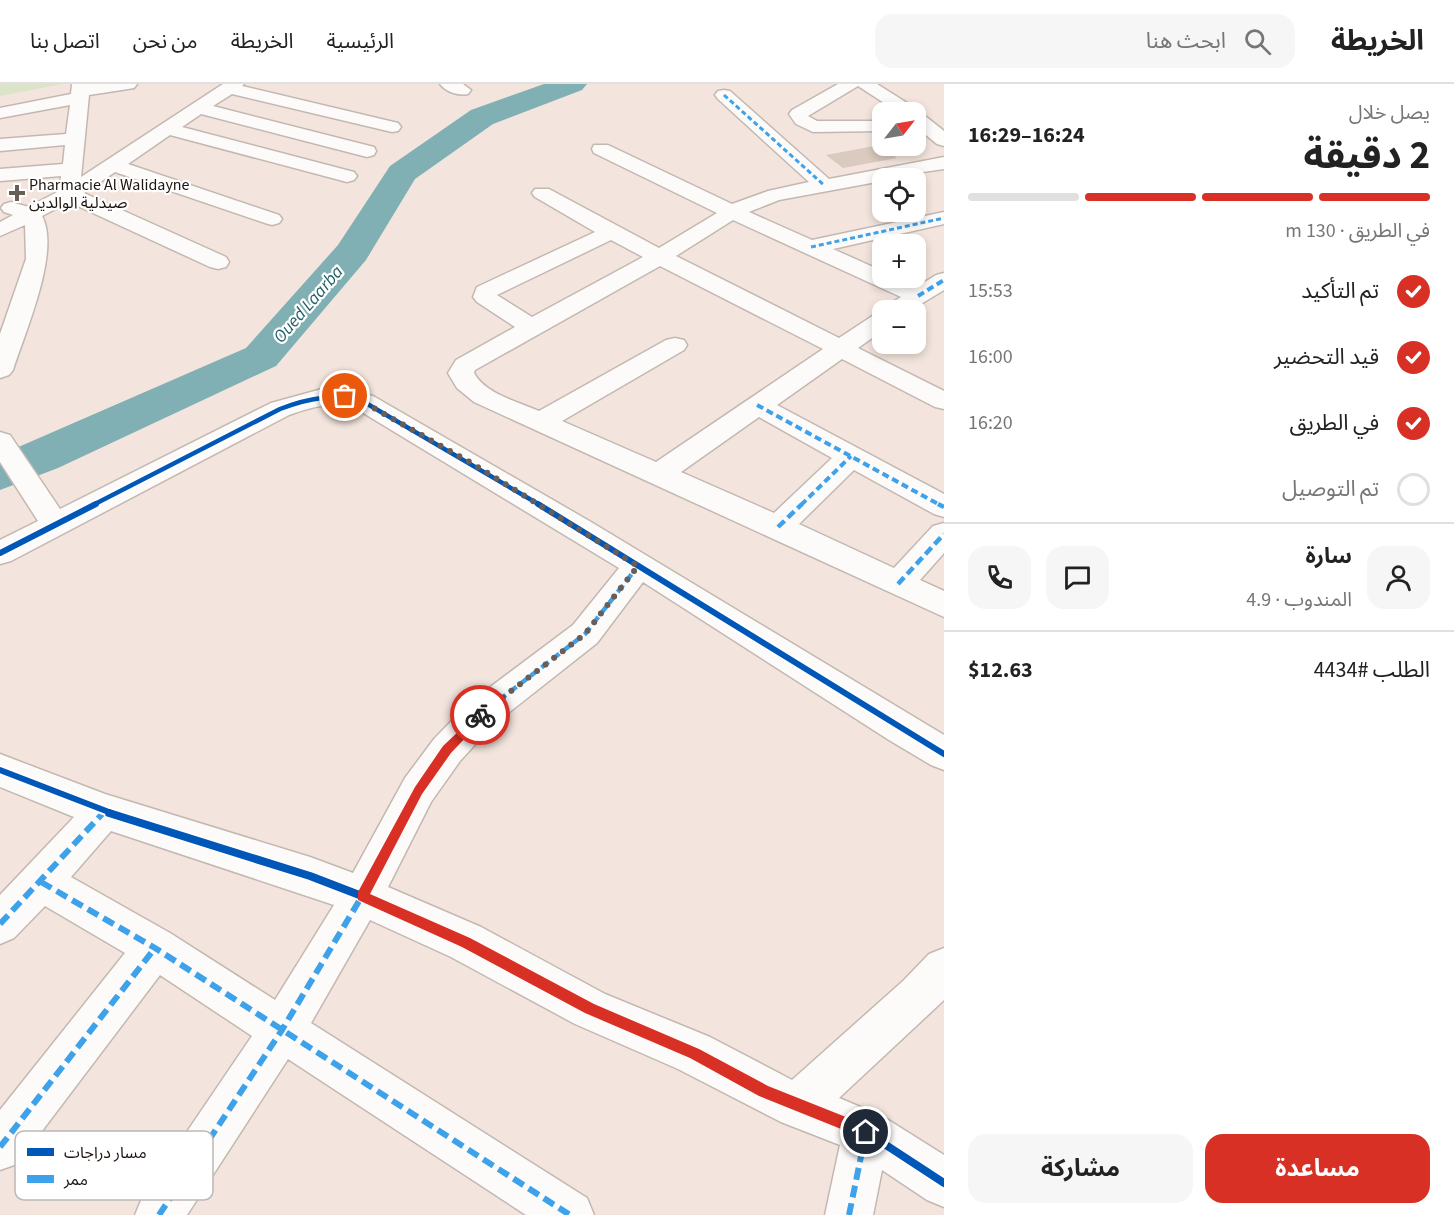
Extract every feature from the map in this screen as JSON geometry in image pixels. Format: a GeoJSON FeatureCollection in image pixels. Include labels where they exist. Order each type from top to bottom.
{"type":"FeatureCollection","features":[{"type":"Feature","properties":{"kind":"street"},"geometry":{"type":"LineString","coordinates":[[0,113],[80,91],[128,84]]}},
{"type":"Feature","properties":{"kind":"street"},"geometry":{"type":"LineString","coordinates":[[851,84],[798,114],[802,120],[813,127],[872,126]]}},
{"type":"Feature","properties":{"kind":"street"},"geometry":{"type":"LineString","coordinates":[[865,84],[891,102]]}},
{"type":"Feature","properties":{"kind":"street"},"geometry":{"type":"LineString","coordinates":[[0,230],[69,194],[232,86],[392,127]]}},
{"type":"Feature","properties":{"kind":"street"},"geometry":{"type":"LineString","coordinates":[[69,194],[80,91]]}},
{"type":"Feature","properties":{"kind":"street"},"geometry":{"type":"LineString","coordinates":[[724,95],[825,186]]}},
{"type":"Feature","properties":{"kind":"street"},"geometry":{"type":"LineString","coordinates":[[198,108],[367,151]]}},
{"type":"Feature","properties":{"kind":"street"},"geometry":{"type":"LineString","coordinates":[[926,118],[944,115]]}},
{"type":"Feature","properties":{"kind":"street"},"geometry":{"type":"LineString","coordinates":[[926,127],[944,140]]}},
{"type":"Feature","properties":{"kind":"street"},"geometry":{"type":"LineString","coordinates":[[167,129],[347,176]]}},
{"type":"Feature","properties":{"kind":"street"},"geometry":{"type":"LineString","coordinates":[[0,145],[75,139]]}},
{"type":"Feature","properties":{"kind":"street"},"geometry":{"type":"LineString","coordinates":[[601,149],[734,213],[918,296]]}},
{"type":"Feature","properties":{"kind":"street"},"geometry":{"type":"LineString","coordinates":[[944,163],[762,199],[530,326],[465,365],[461,373],[466,382],[483,396],[660,473],[944,605]]}},
{"type":"Feature","properties":{"kind":"street"},"geometry":{"type":"LineString","coordinates":[[113,165],[272,219]]}},
{"type":"Feature","properties":{"kind":"street"},"geometry":{"type":"LineString","coordinates":[[0,175],[72,169]]}},
{"type":"Feature","properties":{"kind":"street"},"geometry":{"type":"LineString","coordinates":[[542,193],[659,257],[944,401]]}},
{"type":"Feature","properties":{"kind":"street"},"geometry":{"type":"LineString","coordinates":[[69,194],[218,262]]}},
{"type":"Feature","properties":{"kind":"street"},"geometry":{"type":"LineString","coordinates":[[0,208],[14,208],[31,214],[36,224],[37,260],[0,370]]}},
{"type":"Feature","properties":{"kind":"street"},"geometry":{"type":"LineString","coordinates":[[811,247],[944,218]]}},
{"type":"Feature","properties":{"kind":"street"},"geometry":{"type":"LineString","coordinates":[[530,326],[490,301],[485,297],[485,292],[611,232]]}},
{"type":"Feature","properties":{"kind":"street"},"geometry":{"type":"LineString","coordinates":[[912,300],[944,280]]}},
{"type":"Feature","properties":{"kind":"street"},"geometry":{"type":"LineString","coordinates":[[660,473],[872,327]]}},
{"type":"Feature","properties":{"kind":"street"},"geometry":{"type":"LineString","coordinates":[[541,421],[675,345]]}},
{"type":"Feature","properties":{"kind":"street"},"geometry":{"type":"LineString","coordinates":[[0,553],[280,409],[306,399],[345,396],[363,402],[473,464],[841,694],[944,754]]}},
{"type":"Feature","properties":{"kind":"street"},"geometry":{"type":"LineString","coordinates":[[757,405],[944,507]]}},
{"type":"Feature","properties":{"kind":"street"},"geometry":{"type":"LineString","coordinates":[[5,450],[55,524]]}},
{"type":"Feature","properties":{"kind":"street"},"geometry":{"type":"LineString","coordinates":[[778,527],[851,456]]}},
{"type":"Feature","properties":{"kind":"street"},"geometry":{"type":"LineString","coordinates":[[898,584],[944,534]]}},
{"type":"Feature","properties":{"kind":"street"},"geometry":{"type":"LineString","coordinates":[[213,1134],[282,1030],[362,896],[418,790],[447,750],[481,714],[585,634],[638,566]]}},
{"type":"Feature","properties":{"kind":"street"},"geometry":{"type":"LineString","coordinates":[[0,771],[104,811],[309,876],[362,896],[466,942],[590,1009],[694,1053],[797,1107],[866,1132],[944,1183]]}},
{"type":"Feature","properties":{"kind":"street"},"geometry":{"type":"LineString","coordinates":[[0,924],[104,811]]}},
{"type":"Feature","properties":{"kind":"street"},"geometry":{"type":"LineString","coordinates":[[41,882],[155,948],[570,1215]]}},
{"type":"Feature","properties":{"kind":"street"},"geometry":{"type":"LineString","coordinates":[[0,1147],[155,948]]}},
{"type":"Feature","properties":{"kind":"street"},"geometry":{"type":"LineString","coordinates":[[797,1107],[918,996],[944,969]]}},
{"type":"Feature","properties":{"kind":"street"},"geometry":{"type":"LineString","coordinates":[[849,1215],[866,1132]]}},
{"type":"Feature","properties":{"kind":"street"},"geometry":{"type":"LineString","coordinates":[[159,1215],[169,1200]]}},
{"type":"Feature","properties":{"kind":"green space"},"geometry":{"type":"Polygon","coordinates":[[[0,84],[63,84],[0,96],[0,84]]]}},
{"type":"Feature","properties":{"kind":"building"},"geometry":{"type":"Polygon","coordinates":[[[872,146],[872,156],[897,158],[843,168],[826,155],[872,146]]]}},
{"type":"Feature","properties":{"kind":"waterway","name":"Oued Laarba"},"geometry":{"type":"LineString","coordinates":[[0,473],[41,457],[261,357],[353,252],[402,173],[482,117],[572,84]]}},
{"type":"Feature","properties":{"kind":"marked path"},"geometry":{"type":"LineString","coordinates":[[724,95],[825,186]]}},
{"type":"Feature","properties":{"kind":"marked path"},"geometry":{"type":"LineString","coordinates":[[811,247],[944,218]]}},
{"type":"Feature","properties":{"kind":"marked path"},"geometry":{"type":"LineString","coordinates":[[918,296],[944,280]]}},
{"type":"Feature","properties":{"kind":"marked path"},"geometry":{"type":"LineString","coordinates":[[757,405],[944,507]]}},
{"type":"Feature","properties":{"kind":"marked path"},"geometry":{"type":"LineString","coordinates":[[778,527],[851,456]]}},
{"type":"Feature","properties":{"kind":"marked path"},"geometry":{"type":"LineString","coordinates":[[898,584],[944,534]]}},
{"type":"Feature","properties":{"kind":"marked path"},"geometry":{"type":"LineString","coordinates":[[213,1134],[282,1030],[362,896],[418,790],[447,750],[481,714],[585,634],[638,566]]}},
{"type":"Feature","properties":{"kind":"marked path"},"geometry":{"type":"LineString","coordinates":[[0,924],[104,811]]}},
{"type":"Feature","properties":{"kind":"marked path"},"geometry":{"type":"LineString","coordinates":[[41,882],[155,948],[570,1215]]}},
{"type":"Feature","properties":{"kind":"marked path"},"geometry":{"type":"LineString","coordinates":[[0,1147],[155,948]]}},
{"type":"Feature","properties":{"kind":"marked path"},"geometry":{"type":"LineString","coordinates":[[849,1215],[866,1132]]}},
{"type":"Feature","properties":{"kind":"marked path"},"geometry":{"type":"LineString","coordinates":[[159,1215],[169,1200]]}},
{"type":"Feature","properties":{"kind":"cycle path"},"geometry":{"type":"LineString","coordinates":[[0,553],[280,409],[322,397],[352,399],[364,402],[549,511],[944,754]]}},
{"type":"Feature","properties":{"kind":"cycle path"},"geometry":{"type":"LineString","coordinates":[[0,770],[104,811],[310,876],[362,896],[466,942],[590,1009],[694,1053],[764,1091],[866,1132],[944,1183]]}},
{"type":"Feature","properties":{"kind":"way so far"},"geometry":{"type":"LineString","coordinates":[[345,396],[363,402],[473,464],[638,566],[585,634],[480,715]]}},
{"type":"Feature","properties":{"kind":"place","name":"Pharmacie Al Walidayne صيدلية الوالدين"},"geometry":{"type":"Point","coordinates":[17,193]}},
{"type":"Feature","properties":{"kind":"route"},"geometry":{"type":"LineString","coordinates":[[480,715],[447,750],[418,790],[362,896],[466,942],[590,1009],[694,1053],[797,1107],[866,1132]]}}]}
